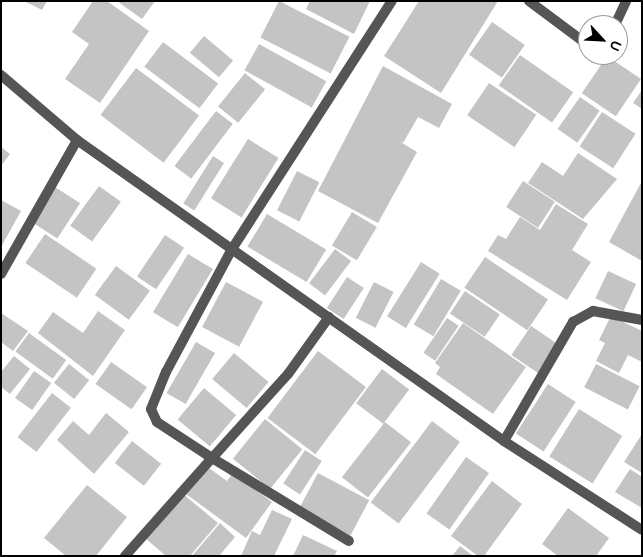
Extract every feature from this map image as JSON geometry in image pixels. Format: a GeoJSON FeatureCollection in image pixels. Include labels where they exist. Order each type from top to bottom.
{"type":"FeatureCollection","features":[{"type":"Feature","properties":{"kind":"street"},"geometry":{"type":"LineString","coordinates":[[350,541],[212,458],[157,422],[151,409],[232,249],[392,1]]}},
{"type":"Feature","properties":{"kind":"street"},"geometry":{"type":"LineString","coordinates":[[529,1],[578,38]]}},
{"type":"Feature","properties":{"kind":"street"},"geometry":{"type":"LineString","coordinates":[[620,15],[626,1]]}},
{"type":"Feature","properties":{"kind":"street"},"geometry":{"type":"LineString","coordinates":[[1,75],[77,140],[504,441],[642,530]]}},
{"type":"Feature","properties":{"kind":"street"},"geometry":{"type":"LineString","coordinates":[[1,274],[77,140]]}},
{"type":"Feature","properties":{"kind":"street"},"geometry":{"type":"LineString","coordinates":[[504,441],[573,322],[593,311],[642,320]]}},
{"type":"Feature","properties":{"kind":"street"},"geometry":{"type":"LineString","coordinates":[[125,556],[288,374],[329,317]]}},
{"type":"Feature","properties":{"kind":"building"},"geometry":{"type":"Polygon","coordinates":[[[24,1],[47,1],[42,10],[24,1]]]}},
{"type":"Feature","properties":{"kind":"building"},"geometry":{"type":"Polygon","coordinates":[[[93,1],[107,1],[149,31],[100,103],[65,79],[89,44],[72,32],[93,1]]]}},
{"type":"Feature","properties":{"kind":"building"},"geometry":{"type":"Polygon","coordinates":[[[117,1],[155,1],[142,19],[117,1]]]}},
{"type":"Feature","properties":{"kind":"building"},"geometry":{"type":"Polygon","coordinates":[[[279,1],[349,37],[331,73],[260,38],[279,1]]]}},
{"type":"Feature","properties":{"kind":"building"},"geometry":{"type":"Polygon","coordinates":[[[310,1],[370,1],[354,34],[306,9],[310,1]]]}},
{"type":"Feature","properties":{"kind":"building"},"geometry":{"type":"Polygon","coordinates":[[[419,1],[498,1],[441,93],[384,56],[419,1]]]}},
{"type":"Feature","properties":{"kind":"building"},"geometry":{"type":"Polygon","coordinates":[[[492,22],[525,45],[502,78],[469,55],[492,22]]]}},
{"type":"Feature","properties":{"kind":"building"},"geometry":{"type":"Polygon","coordinates":[[[204,36],[233,60],[219,77],[190,53],[204,36]]]}},
{"type":"Feature","properties":{"kind":"building"},"geometry":{"type":"Polygon","coordinates":[[[163,42],[218,84],[199,108],[144,67],[163,42]]]}},
{"type":"Feature","properties":{"kind":"building"},"geometry":{"type":"Polygon","coordinates":[[[259,44],[326,81],[312,108],[244,70],[259,44]]]}},
{"type":"Feature","properties":{"kind":"building"},"geometry":{"type":"Polygon","coordinates":[[[520,55],[573,92],[552,123],[499,85],[520,55]]]}},
{"type":"Feature","properties":{"kind":"building"},"geometry":{"type":"Polygon","coordinates":[[[601,65],[620,65],[641,79],[616,116],[582,93],[601,65]]]}},
{"type":"Feature","properties":{"kind":"building"},"geometry":{"type":"Polygon","coordinates":[[[383,66],[452,104],[439,128],[418,117],[403,143],[397,140],[417,152],[378,223],[318,191],[383,66]]]}},
{"type":"Feature","properties":{"kind":"building"},"geometry":{"type":"Polygon","coordinates":[[[136,68],[199,116],[164,163],[100,115],[136,68]]]}},
{"type":"Feature","properties":{"kind":"building"},"geometry":{"type":"Polygon","coordinates":[[[245,73],[265,89],[238,123],[218,106],[245,73]]]}},
{"type":"Feature","properties":{"kind":"building"},"geometry":{"type":"Polygon","coordinates":[[[489,83],[536,115],[514,147],[467,115],[489,83]]]}},
{"type":"Feature","properties":{"kind":"building"},"geometry":{"type":"Polygon","coordinates":[[[642,90],[642,109],[633,103],[642,90]]]}},
{"type":"Feature","properties":{"kind":"building"},"geometry":{"type":"Polygon","coordinates":[[[580,97],[600,111],[577,143],[558,129],[580,97]]]}},
{"type":"Feature","properties":{"kind":"building"},"geometry":{"type":"Polygon","coordinates":[[[216,111],[233,124],[191,179],[174,166],[216,111]]]}},
{"type":"Feature","properties":{"kind":"building"},"geometry":{"type":"Polygon","coordinates":[[[602,112],[636,134],[613,168],[580,146],[602,112]]]}},
{"type":"Feature","properties":{"kind":"building"},"geometry":{"type":"Polygon","coordinates":[[[248,139],[279,158],[241,217],[211,198],[248,139]]]}},
{"type":"Feature","properties":{"kind":"building"},"geometry":{"type":"Polygon","coordinates":[[[1,147],[10,154],[1,166],[1,147]]]}},
{"type":"Feature","properties":{"kind":"building"},"geometry":{"type":"Polygon","coordinates":[[[578,153],[617,179],[583,219],[528,183],[542,162],[563,176],[578,153]]]}},
{"type":"Feature","properties":{"kind":"building"},"geometry":{"type":"Polygon","coordinates":[[[213,156],[224,163],[194,210],[183,203],[213,156]]]}},
{"type":"Feature","properties":{"kind":"building"},"geometry":{"type":"Polygon","coordinates":[[[297,171],[319,182],[299,222],[277,210],[297,171]]]}},
{"type":"Feature","properties":{"kind":"building"},"geometry":{"type":"Polygon","coordinates":[[[523,181],[555,202],[538,228],[506,207],[523,181]]]}},
{"type":"Feature","properties":{"kind":"building"},"geometry":{"type":"Polygon","coordinates":[[[642,181],[642,261],[609,242],[642,181]]]}},
{"type":"Feature","properties":{"kind":"building"},"geometry":{"type":"Polygon","coordinates":[[[99,186],[121,202],[92,242],[70,226],[99,186]]]}},
{"type":"Feature","properties":{"kind":"building"},"geometry":{"type":"Polygon","coordinates":[[[55,187],[80,203],[57,239],[32,222],[55,187]]]}},
{"type":"Feature","properties":{"kind":"building"},"geometry":{"type":"Polygon","coordinates":[[[1,200],[21,211],[1,247],[1,200]]]}},
{"type":"Feature","properties":{"kind":"building"},"geometry":{"type":"Polygon","coordinates":[[[556,204],[588,224],[572,250],[591,262],[567,300],[488,251],[498,235],[506,239],[520,217],[540,230],[556,204]]]}},
{"type":"Feature","properties":{"kind":"building"},"geometry":{"type":"Polygon","coordinates":[[[352,212],[377,227],[357,260],[332,245],[352,212]]]}},
{"type":"Feature","properties":{"kind":"building"},"geometry":{"type":"Polygon","coordinates":[[[267,214],[326,250],[307,282],[247,247],[267,214]]]}},
{"type":"Feature","properties":{"kind":"building"},"geometry":{"type":"Polygon","coordinates":[[[45,234],[96,269],[77,298],[25,263],[45,234]]]}},
{"type":"Feature","properties":{"kind":"building"},"geometry":{"type":"Polygon","coordinates":[[[165,235],[184,248],[156,289],[137,276],[165,235]]]}},
{"type":"Feature","properties":{"kind":"building"},"geometry":{"type":"Polygon","coordinates":[[[335,249],[351,261],[325,295],[309,283],[335,249]]]}},
{"type":"Feature","properties":{"kind":"building"},"geometry":{"type":"Polygon","coordinates":[[[188,254],[213,269],[178,327],[153,312],[188,254]]]}},
{"type":"Feature","properties":{"kind":"building"},"geometry":{"type":"Polygon","coordinates":[[[485,257],[548,299],[527,330],[464,288],[485,257]]]}},
{"type":"Feature","properties":{"kind":"building"},"geometry":{"type":"Polygon","coordinates":[[[421,262],[440,274],[406,328],[387,316],[421,262]]]}},
{"type":"Feature","properties":{"kind":"building"},"geometry":{"type":"Polygon","coordinates":[[[116,266],[150,291],[129,320],[95,295],[116,266]]]}},
{"type":"Feature","properties":{"kind":"building"},"geometry":{"type":"Polygon","coordinates":[[[608,271],[636,284],[623,311],[595,298],[608,271]]]}},
{"type":"Feature","properties":{"kind":"building"},"geometry":{"type":"Polygon","coordinates":[[[347,277],[364,288],[344,319],[327,308],[347,277]]]}},
{"type":"Feature","properties":{"kind":"building"},"geometry":{"type":"Polygon","coordinates":[[[441,279],[461,291],[433,336],[414,324],[441,279]]]}},
{"type":"Feature","properties":{"kind":"building"},"geometry":{"type":"Polygon","coordinates":[[[226,282],[263,302],[239,347],[202,327],[226,282]]]}},
{"type":"Feature","properties":{"kind":"building"},"geometry":{"type":"Polygon","coordinates":[[[374,282],[394,292],[375,328],[356,318],[374,282]]]}},
{"type":"Feature","properties":{"kind":"building"},"geometry":{"type":"Polygon","coordinates":[[[465,291],[500,314],[485,337],[450,313],[465,291]]]}},
{"type":"Feature","properties":{"kind":"building"},"geometry":{"type":"Polygon","coordinates":[[[98,311],[125,330],[93,376],[38,333],[53,312],[83,333],[98,311]]]}},
{"type":"Feature","properties":{"kind":"building"},"geometry":{"type":"Polygon","coordinates":[[[1,313],[28,331],[13,351],[1,342],[1,313]]]}},
{"type":"Feature","properties":{"kind":"building"},"geometry":{"type":"Polygon","coordinates":[[[611,316],[642,331],[642,362],[628,355],[619,373],[596,361],[605,343],[599,340],[611,316]]]}},
{"type":"Feature","properties":{"kind":"building"},"geometry":{"type":"Polygon","coordinates":[[[447,318],[459,326],[435,361],[424,353],[447,318]]]}},
{"type":"Feature","properties":{"kind":"building"},"geometry":{"type":"Polygon","coordinates":[[[463,323],[526,367],[493,414],[436,374],[440,367],[435,363],[463,323]]]}},
{"type":"Feature","properties":{"kind":"building"},"geometry":{"type":"Polygon","coordinates":[[[531,326],[558,344],[538,373],[511,355],[531,326]]]}},
{"type":"Feature","properties":{"kind":"building"},"geometry":{"type":"Polygon","coordinates":[[[29,333],[66,360],[53,379],[15,352],[29,333]]]}},
{"type":"Feature","properties":{"kind":"building"},"geometry":{"type":"Polygon","coordinates":[[[196,342],[215,353],[186,404],[166,393],[196,342]]]}},
{"type":"Feature","properties":{"kind":"building"},"geometry":{"type":"Polygon","coordinates":[[[318,351],[366,387],[315,454],[267,418],[318,351]]]}},
{"type":"Feature","properties":{"kind":"building"},"geometry":{"type":"Polygon","coordinates":[[[234,353],[268,382],[247,408],[212,379],[234,353]]]}},
{"type":"Feature","properties":{"kind":"building"},"geometry":{"type":"Polygon","coordinates":[[[14,356],[30,369],[10,394],[1,387],[1,372],[14,356]]]}},
{"type":"Feature","properties":{"kind":"building"},"geometry":{"type":"Polygon","coordinates":[[[111,362],[147,387],[132,409],[96,384],[111,362]]]}},
{"type":"Feature","properties":{"kind":"building"},"geometry":{"type":"Polygon","coordinates":[[[69,364],[89,380],[74,399],[54,383],[69,364]]]}},
{"type":"Feature","properties":{"kind":"building"},"geometry":{"type":"Polygon","coordinates":[[[596,364],[640,386],[628,409],[584,387],[596,364]]]}},
{"type":"Feature","properties":{"kind":"building"},"geometry":{"type":"Polygon","coordinates":[[[382,369],[409,389],[383,424],[356,403],[382,369]]]}},
{"type":"Feature","properties":{"kind":"building"},"geometry":{"type":"Polygon","coordinates":[[[34,371],[51,383],[32,410],[15,398],[34,371]]]}},
{"type":"Feature","properties":{"kind":"building"},"geometry":{"type":"Polygon","coordinates":[[[548,384],[576,402],[544,451],[516,433],[548,384]]]}},
{"type":"Feature","properties":{"kind":"building"},"geometry":{"type":"Polygon","coordinates":[[[204,388],[236,415],[210,446],[178,419],[204,388]]]}},
{"type":"Feature","properties":{"kind":"building"},"geometry":{"type":"Polygon","coordinates":[[[52,393],[71,408],[36,452],[18,437],[52,393]]]}},
{"type":"Feature","properties":{"kind":"building"},"geometry":{"type":"Polygon","coordinates":[[[579,409],[622,436],[593,484],[549,456],[579,409]]]}},
{"type":"Feature","properties":{"kind":"building"},"geometry":{"type":"Polygon","coordinates":[[[106,413],[129,432],[94,474],[57,440],[73,421],[89,435],[106,413]]]}},
{"type":"Feature","properties":{"kind":"building"},"geometry":{"type":"Polygon","coordinates":[[[265,419],[302,449],[270,489],[233,459],[265,419]]]}},
{"type":"Feature","properties":{"kind":"building"},"geometry":{"type":"Polygon","coordinates":[[[432,421],[460,442],[399,524],[371,502],[432,421]]]}},
{"type":"Feature","properties":{"kind":"building"},"geometry":{"type":"Polygon","coordinates":[[[385,422],[411,442],[368,497],[342,477],[385,422]]]}},
{"type":"Feature","properties":{"kind":"building"},"geometry":{"type":"Polygon","coordinates":[[[642,434],[642,473],[624,462],[642,434]]]}},
{"type":"Feature","properties":{"kind":"building"},"geometry":{"type":"Polygon","coordinates":[[[132,441],[161,464],[144,486],[115,463],[132,441]]]}},
{"type":"Feature","properties":{"kind":"building"},"geometry":{"type":"Polygon","coordinates":[[[305,450],[322,461],[300,494],[283,484],[305,450]]]}},
{"type":"Feature","properties":{"kind":"building"},"geometry":{"type":"Polygon","coordinates":[[[466,457],[489,473],[449,530],[426,514],[466,457]]]}},
{"type":"Feature","properties":{"kind":"building"},"geometry":{"type":"Polygon","coordinates":[[[206,466],[227,481],[233,473],[272,502],[246,538],[186,494],[206,466]]]}},
{"type":"Feature","properties":{"kind":"building"},"geometry":{"type":"Polygon","coordinates":[[[630,469],[642,477],[642,508],[615,492],[630,469]]]}},
{"type":"Feature","properties":{"kind":"building"},"geometry":{"type":"Polygon","coordinates":[[[318,473],[369,500],[350,536],[299,508],[318,473]]]}},
{"type":"Feature","properties":{"kind":"building"},"geometry":{"type":"Polygon","coordinates":[[[492,481],[522,504],[484,556],[478,556],[451,536],[492,481]]]}},
{"type":"Feature","properties":{"kind":"building"},"geometry":{"type":"Polygon","coordinates":[[[87,485],[127,517],[96,556],[66,556],[44,538],[87,485]]]}},
{"type":"Feature","properties":{"kind":"building"},"geometry":{"type":"Polygon","coordinates":[[[182,493],[218,523],[190,556],[166,556],[145,538],[182,493]]]}},
{"type":"Feature","properties":{"kind":"building"},"geometry":{"type":"Polygon","coordinates":[[[568,508],[609,538],[596,556],[558,556],[542,544],[568,508]]]}},
{"type":"Feature","properties":{"kind":"building"},"geometry":{"type":"Polygon","coordinates":[[[272,510],[292,519],[274,556],[241,556],[252,531],[260,535],[272,510]]]}},
{"type":"Feature","properties":{"kind":"building"},"geometry":{"type":"Polygon","coordinates":[[[220,523],[235,537],[219,556],[192,556],[220,523]]]}},
{"type":"Feature","properties":{"kind":"building"},"geometry":{"type":"Polygon","coordinates":[[[303,535],[337,551],[334,556],[293,556],[303,535]]]}},
{"type":"Feature","properties":{"kind":"building"},"geometry":{"type":"Polygon","coordinates":[[[460,546],[473,556],[452,556],[460,546]]]}}]}
